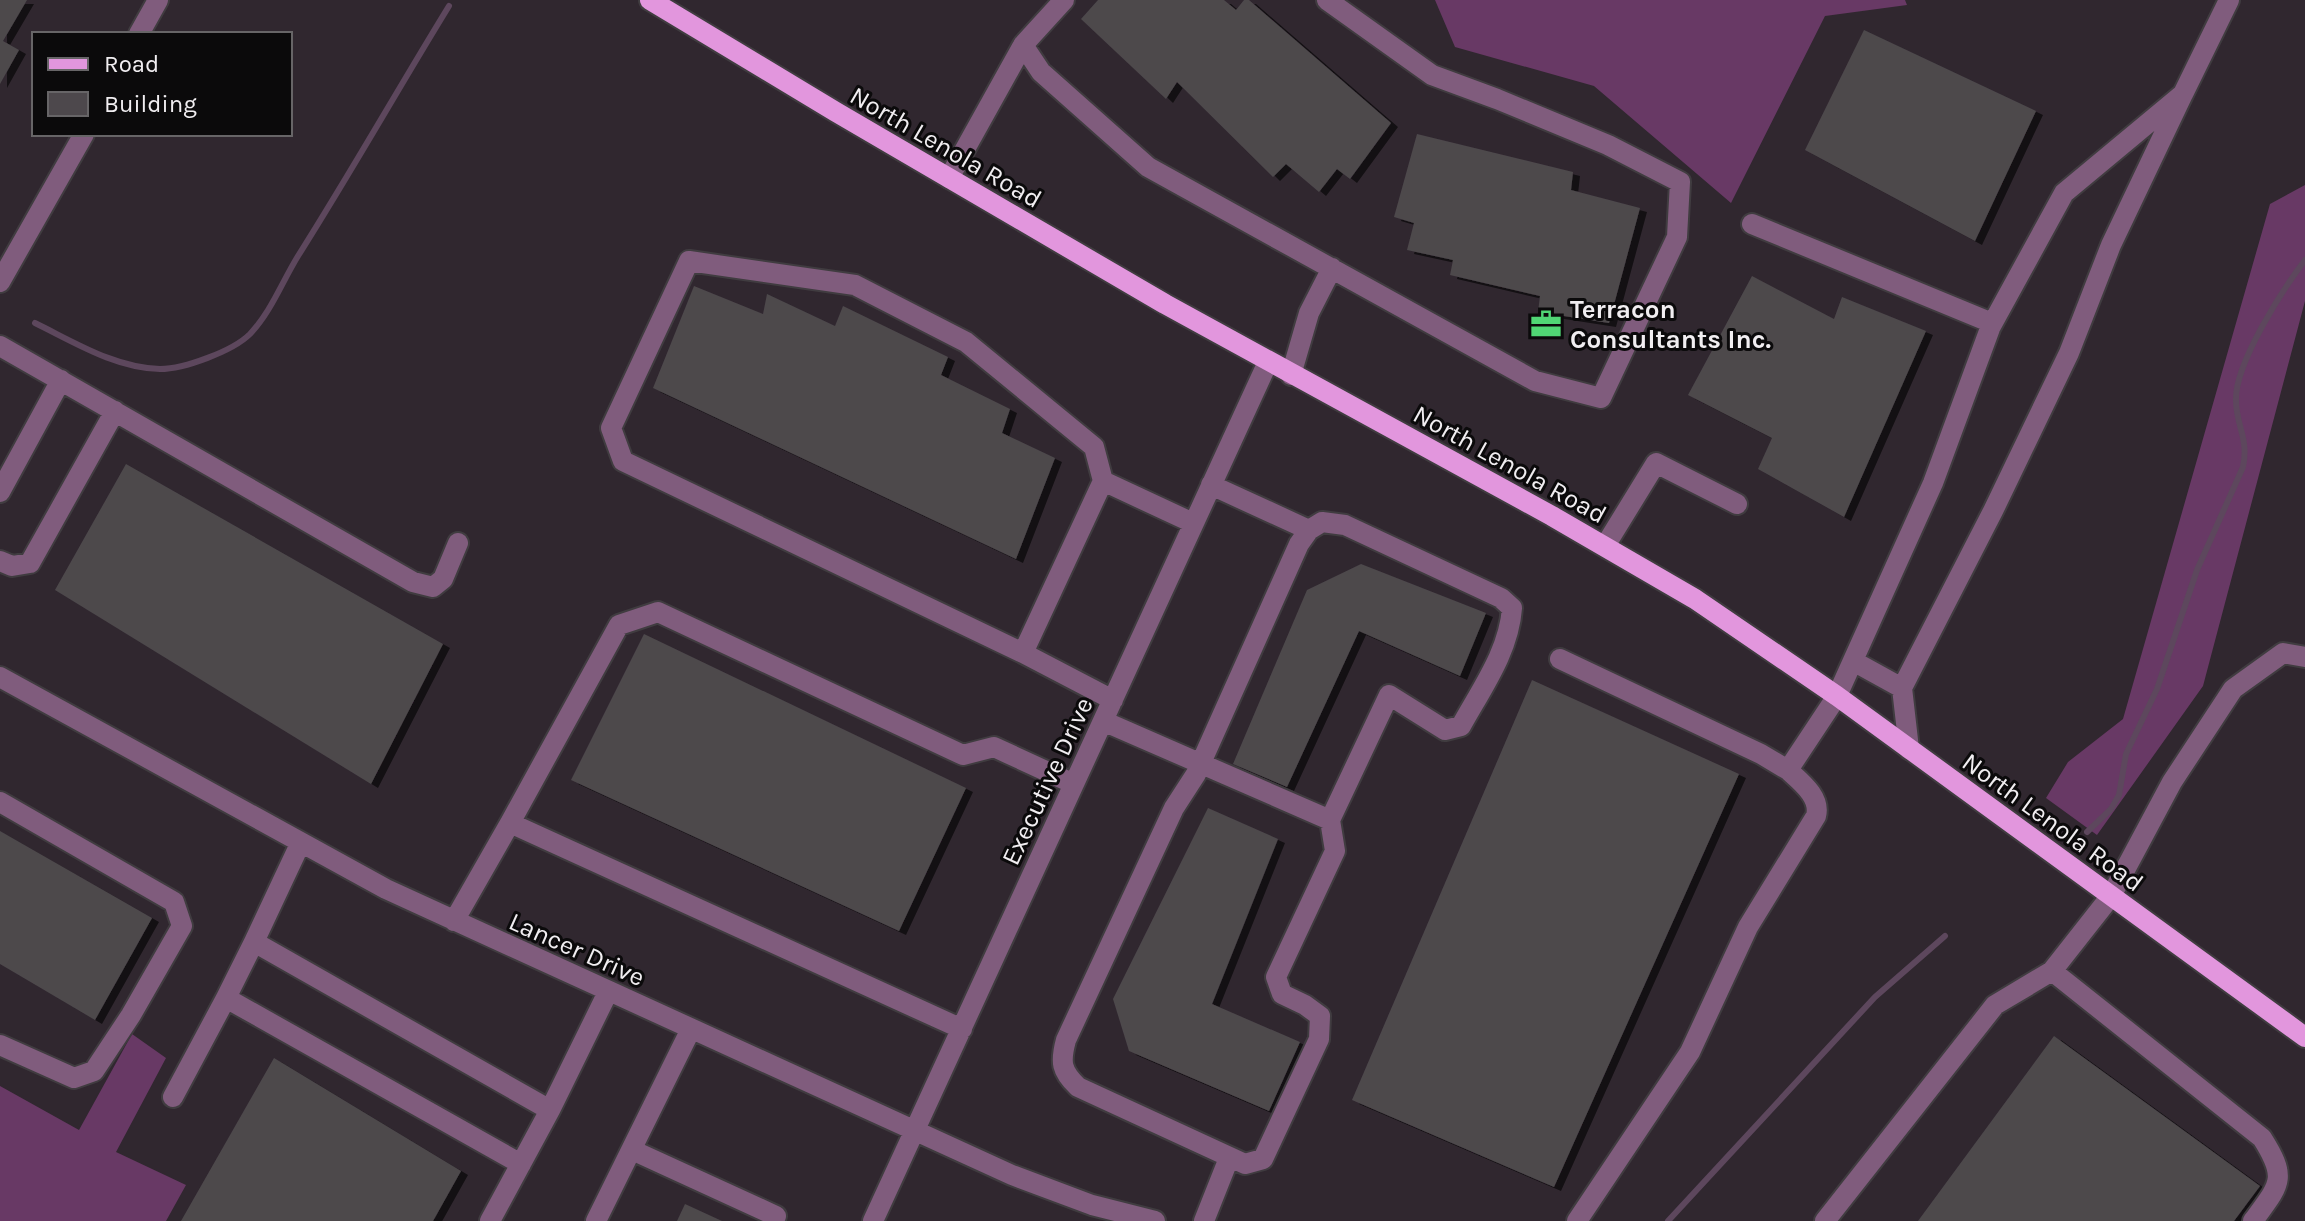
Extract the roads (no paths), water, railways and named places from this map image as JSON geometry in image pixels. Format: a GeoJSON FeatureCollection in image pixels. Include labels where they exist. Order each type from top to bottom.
{"type":"FeatureCollection","features":[{"type":"Feature","properties":{"kind":"main road","name":"North Lenola Road"},"geometry":{"type":"LineString","coordinates":[[650,0],[949,178],[1268,362],[1605,546],[1695,599],[1837,696],[2305,1037]]}},
{"type":"Feature","properties":{"kind":"street"},"geometry":{"type":"LineString","coordinates":[[140,32],[158,0]]}},
{"type":"Feature","properties":{"kind":"street"},"geometry":{"type":"LineString","coordinates":[[949,178],[1023,45],[1064,0]]}},
{"type":"Feature","properties":{"kind":"street"},"geometry":{"type":"LineString","coordinates":[[1023,45],[1041,72],[1148,167],[1535,381],[1601,398],[1677,237],[1680,182],[1608,145],[1432,75],[1327,0]]}},
{"type":"Feature","properties":{"kind":"street"},"geometry":{"type":"LineString","coordinates":[[1909,749],[1902,688],[1993,511],[2069,353],[2111,245],[2229,0]]}},
{"type":"Feature","properties":{"kind":"street"},"geometry":{"type":"LineString","coordinates":[[1990,328],[2064,193],[2183,94]]}},
{"type":"Feature","properties":{"kind":"street"},"geometry":{"type":"LineString","coordinates":[[0,282],[8,250],[83,136]]}},
{"type":"Feature","properties":{"kind":"street"},"geometry":{"type":"LineString","coordinates":[[1752,224],[1992,323],[1933,483],[1853,661],[1837,696],[1788,770]]}},
{"type":"Feature","properties":{"kind":"street"},"geometry":{"type":"LineString","coordinates":[[1023,653],[1103,481],[1094,447],[966,342],[855,285],[689,261],[611,428],[623,461],[1023,653],[1113,700]]}},
{"type":"Feature","properties":{"kind":"street"},"geometry":{"type":"LineString","coordinates":[[1291,375],[1309,313],[1332,268]]}},
{"type":"Feature","properties":{"kind":"street"},"geometry":{"type":"LineString","coordinates":[[0,346],[413,582],[433,587],[443,579],[458,543]]}},
{"type":"Feature","properties":{"kind":"street","name":"Executive Drive"},"geometry":{"type":"LineString","coordinates":[[873,1221],[1268,362]]}},
{"type":"Feature","properties":{"kind":"street"},"geometry":{"type":"LineString","coordinates":[[0,492],[61,380]]}},
{"type":"Feature","properties":{"kind":"street"},"geometry":{"type":"LineString","coordinates":[[0,561],[12,566],[30,563],[115,411]]}},
{"type":"Feature","properties":{"kind":"street"},"geometry":{"type":"LineString","coordinates":[[1605,546],[1656,463],[1737,504]]}},
{"type":"Feature","properties":{"kind":"street"},"geometry":{"type":"LineString","coordinates":[[1103,481],[1193,523]]}},
{"type":"Feature","properties":{"kind":"street"},"geometry":{"type":"LineString","coordinates":[[1211,485],[1309,530]]}},
{"type":"Feature","properties":{"kind":"street"},"geometry":{"type":"LineString","coordinates":[[1322,522],[1345,525],[1501,598],[1512,608],[1511,627],[1498,661],[1461,726],[1445,730],[1389,695],[1330,820],[1335,851],[1276,977],[1282,994],[1320,1016],[1319,1039],[1263,1159],[1245,1164],[1078,1087],[1064,1073],[1061,1059],[1066,1040],[1174,808],[1200,765],[1299,544],[1309,530],[1322,522]]}},
{"type":"Feature","properties":{"kind":"street"},"geometry":{"type":"LineString","coordinates":[[454,921],[619,625],[658,612],[963,755],[994,747],[1074,784]]}},
{"type":"Feature","properties":{"kind":"street"},"geometry":{"type":"LineString","coordinates":[[1825,1221],[1995,1005],[2052,971],[2111,896],[2172,782],[2233,689],[2283,653],[2305,657]]}},
{"type":"Feature","properties":{"kind":"street"},"geometry":{"type":"LineString","coordinates":[[1560,659],[1761,754],[1788,770],[1815,799],[1818,808],[1748,927],[1690,1052],[1577,1221]]}},
{"type":"Feature","properties":{"kind":"street"},"geometry":{"type":"LineString","coordinates":[[1853,661],[1902,688]]}},
{"type":"Feature","properties":{"kind":"street","name":"Lancer Drive"},"geometry":{"type":"LineString","coordinates":[[0,677],[300,844],[454,921],[1064,1196],[1155,1221]]}},
{"type":"Feature","properties":{"kind":"street"},"geometry":{"type":"LineString","coordinates":[[1103,721],[1330,820]]}},
{"type":"Feature","properties":{"kind":"street"},"geometry":{"type":"LineString","coordinates":[[0,802],[174,902],[182,926],[131,1015],[94,1071],[74,1078],[0,1045]]}},
{"type":"Feature","properties":{"kind":"street"},"geometry":{"type":"LineString","coordinates":[[510,823],[962,1029]]}},
{"type":"Feature","properties":{"kind":"street"},"geometry":{"type":"LineString","coordinates":[[173,1097],[226,998],[300,844]]}},
{"type":"Feature","properties":{"kind":"street"},"geometry":{"type":"LineString","coordinates":[[254,942],[550,1110]]}},
{"type":"Feature","properties":{"kind":"street"},"geometry":{"type":"LineString","coordinates":[[2052,971],[2262,1138],[2277,1162],[2278,1174],[2274,1193],[2253,1221]]}},
{"type":"Feature","properties":{"kind":"street"},"geometry":{"type":"LineString","coordinates":[[490,1221],[550,1110],[608,992]]}},
{"type":"Feature","properties":{"kind":"street"},"geometry":{"type":"LineString","coordinates":[[226,998],[521,1164]]}},
{"type":"Feature","properties":{"kind":"street"},"geometry":{"type":"LineString","coordinates":[[596,1221],[691,1029]]}},
{"type":"Feature","properties":{"kind":"street"},"geometry":{"type":"LineString","coordinates":[[632,1150],[776,1216]]}},
{"type":"Feature","properties":{"kind":"street"},"geometry":{"type":"LineString","coordinates":[[1204,1221],[1229,1158]]}},
{"type":"Feature","properties":{"kind":"waterway"},"geometry":{"type":"LineString","coordinates":[[35,323],[111,359],[143,368],[160,369],[208,358],[250,334],[270,307],[449,6]]}},
{"type":"Feature","properties":{"kind":"waterway"},"geometry":{"type":"LineString","coordinates":[[2087,832],[2111,809],[2119,795],[2126,754],[2157,689],[2197,570],[2243,467],[2244,448],[2236,400],[2243,367],[2273,307],[2305,260]]}},
{"type":"Feature","properties":{"kind":"waterway"},"geometry":{"type":"LineString","coordinates":[[1668,1221],[1875,997],[1945,936]]}},
{"type":"Feature","properties":{"kind":"place","name":"Terracon Consultants Inc."},"geometry":{"type":"Point","coordinates":[1546,324]}}]}
